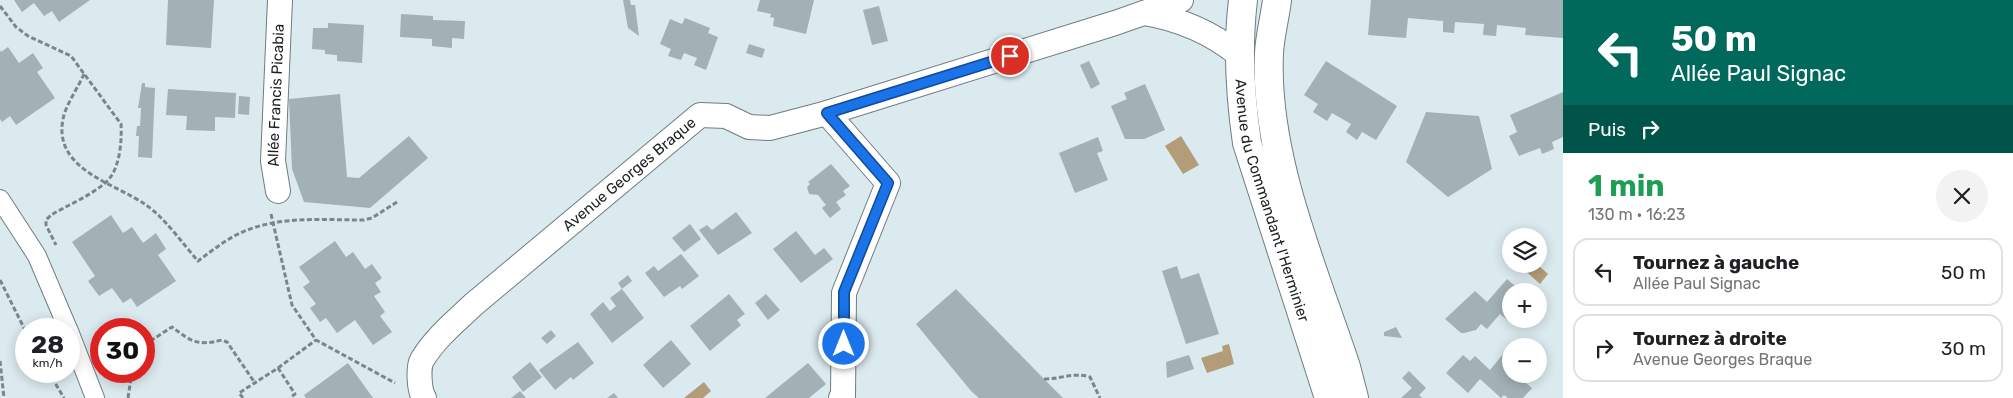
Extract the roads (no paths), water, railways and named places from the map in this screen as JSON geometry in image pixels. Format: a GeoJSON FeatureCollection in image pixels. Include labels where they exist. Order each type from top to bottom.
{"type":"FeatureCollection","features":[{"type":"Feature","properties":{"kind":"street","name":"Allée Francis Picabia"},"geometry":{"type":"LineString","coordinates":[[278,191],[274,160],[280,0]]}},
{"type":"Feature","properties":{"kind":"street","name":"Avenue Georges Braque"},"geometry":{"type":"LineString","coordinates":[[422,393],[421,361],[448,328],[474,304],[700,115],[726,116],[749,127],[770,128],[827,113],[1181,0]]}},
{"type":"Feature","properties":{"kind":"street","name":"Avenue du Commandant l'Herminier"},"geometry":{"type":"LineString","coordinates":[[1277,0],[1269,52],[1274,128],[1284,179],[1346,367],[1354,398]]}},
{"type":"Feature","properties":{"kind":"street","name":"Avenue du Commandant l'Herminier"},"geometry":{"type":"LineString","coordinates":[[1240,2],[1239,55],[1241,99],[1247,143],[1329,398]]}},
{"type":"Feature","properties":{"kind":"street"},"geometry":{"type":"LineString","coordinates":[[1240,2],[1255,23],[1260,42],[1262,101],[1274,128]]}},
{"type":"Feature","properties":{"kind":"street","name":"Avenue Georges Braque"},"geometry":{"type":"LineString","coordinates":[[1144,13],[1168,17],[1208,33],[1221,40],[1239,55]]}},
{"type":"Feature","properties":{"kind":"street"},"geometry":{"type":"LineString","coordinates":[[827,113],[888,183],[844,292],[843,396],[841,398]]}},
{"type":"Feature","properties":{"kind":"street"},"geometry":{"type":"LineString","coordinates":[[0,199],[39,262],[63,318]]}},
{"type":"Feature","properties":{"kind":"street"},"geometry":{"type":"LineString","coordinates":[[80,360],[95,398]]}}]}
